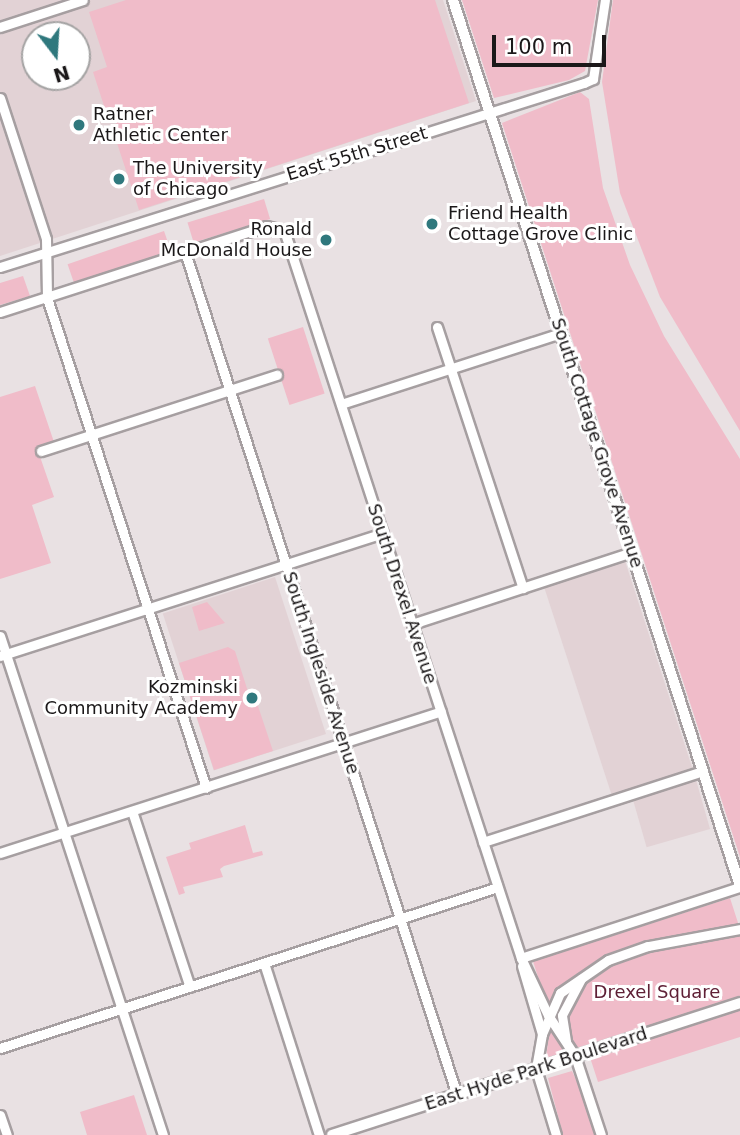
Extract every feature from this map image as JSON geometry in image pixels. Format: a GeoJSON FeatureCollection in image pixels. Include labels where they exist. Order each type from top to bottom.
{"type":"FeatureCollection","features":[{"type":"Feature","properties":{"kind":"main road","name":"South Cottage Grove Avenue"},"geometry":{"type":"LineString","coordinates":[[453,0],[740,887]]}},
{"type":"Feature","properties":{"kind":"main road","name":"East Hyde Park Boulevard"},"geometry":{"type":"LineString","coordinates":[[334,1135],[740,1003]]}},
{"type":"Feature","properties":{"kind":"street"},"geometry":{"type":"LineString","coordinates":[[0,27],[83,0]]}},
{"type":"Feature","properties":{"kind":"street","name":"East 55th Street"},"geometry":{"type":"LineString","coordinates":[[0,267],[593,79],[605,0]]}},
{"type":"Feature","properties":{"kind":"street"},"geometry":{"type":"LineString","coordinates":[[0,97],[46,252],[47,298],[206,788]]}},
{"type":"Feature","properties":{"kind":"street","name":"South Drexel Avenue"},"geometry":{"type":"LineString","coordinates":[[185,252],[266,226],[284,230],[521,958],[542,1034],[536,1069]]}},
{"type":"Feature","properties":{"kind":"street"},"geometry":{"type":"LineString","coordinates":[[0,312],[185,252]]}},
{"type":"Feature","properties":{"kind":"street","name":"South Ingleside Avenue"},"geometry":{"type":"LineString","coordinates":[[185,252],[457,1095]]}},
{"type":"Feature","properties":{"kind":"street"},"geometry":{"type":"LineString","coordinates":[[437,327],[523,588]]}},
{"type":"Feature","properties":{"kind":"street"},"geometry":{"type":"LineString","coordinates":[[341,404],[561,333]]}},
{"type":"Feature","properties":{"kind":"street"},"geometry":{"type":"LineString","coordinates":[[41,451],[277,375]]}},
{"type":"Feature","properties":{"kind":"street"},"geometry":{"type":"LineString","coordinates":[[3,655],[383,533]]}},
{"type":"Feature","properties":{"kind":"street"},"geometry":{"type":"LineString","coordinates":[[412,624],[632,552]]}},
{"type":"Feature","properties":{"kind":"street"},"geometry":{"type":"LineString","coordinates":[[0,636],[3,655],[163,1135]]}},
{"type":"Feature","properties":{"kind":"street"},"geometry":{"type":"LineString","coordinates":[[0,853],[441,711]]}},
{"type":"Feature","properties":{"kind":"street"},"geometry":{"type":"LineString","coordinates":[[483,842],[703,771]]}},
{"type":"Feature","properties":{"kind":"street"},"geometry":{"type":"LineString","coordinates":[[132,811],[190,987]]}},
{"type":"Feature","properties":{"kind":"street"},"geometry":{"type":"LineString","coordinates":[[0,1048],[498,887]]}},
{"type":"Feature","properties":{"kind":"street"},"geometry":{"type":"LineString","coordinates":[[521,958],[740,887]]}},
{"type":"Feature","properties":{"kind":"street"},"geometry":{"type":"LineString","coordinates":[[542,1034],[560,992],[584,975],[633,950],[740,929]]}},
{"type":"Feature","properties":{"kind":"street","name":"South Drexel Avenue"},"geometry":{"type":"LineString","coordinates":[[521,958],[548,1015],[575,1056],[601,1135]]}},
{"type":"Feature","properties":{"kind":"street"},"geometry":{"type":"LineString","coordinates":[[264,963],[319,1135]]}},
{"type":"Feature","properties":{"kind":"street","name":"South Drexel Avenue"},"geometry":{"type":"LineString","coordinates":[[566,1041],[562,1015],[584,975]]}},
{"type":"Feature","properties":{"kind":"street"},"geometry":{"type":"LineString","coordinates":[[536,1069],[556,1135]]}},
{"type":"Feature","properties":{"kind":"street"},"geometry":{"type":"LineString","coordinates":[[0,1115],[7,1135]]}},
{"type":"Feature","properties":{"kind":"shaded area","name":"The University of Chicago"},"geometry":{"type":"Polygon","coordinates":[[[0,0],[443,0],[476,101],[0,256],[0,0]]]}},
{"type":"Feature","properties":{"kind":"shaded area"},"geometry":{"type":"Polygon","coordinates":[[[625,561],[693,769],[612,796],[544,587],[625,561]]]}},
{"type":"Feature","properties":{"kind":"shaded area","name":"Kozminski Community Academy"},"geometry":{"type":"Polygon","coordinates":[[[275,577],[326,734],[214,770],[163,613],[275,577]]]}},
{"type":"Feature","properties":{"kind":"shaded area"},"geometry":{"type":"Polygon","coordinates":[[[696,780],[710,829],[647,847],[633,798],[696,780]]]}},
{"type":"Feature","properties":{"kind":"green space","name":"The University of Chicago"},"geometry":{"type":"Polygon","coordinates":[[[126,0],[435,0],[469,103],[139,210],[114,134],[119,132],[113,114],[107,115],[93,72],[107,67],[89,12],[126,0]]]}},
{"type":"Feature","properties":{"kind":"green space"},"geometry":{"type":"Polygon","coordinates":[[[462,0],[598,0],[585,71],[569,80],[494,98],[462,0]]]}},
{"type":"Feature","properties":{"kind":"green space"},"geometry":{"type":"Polygon","coordinates":[[[613,0],[740,0],[740,431],[660,297],[620,193],[602,82],[613,0]]]}},
{"type":"Feature","properties":{"kind":"green space"},"geometry":{"type":"Polygon","coordinates":[[[580,92],[589,99],[603,188],[630,265],[664,336],[740,459],[740,857],[502,123],[580,92]]]}},
{"type":"Feature","properties":{"kind":"green space"},"geometry":{"type":"Polygon","coordinates":[[[264,199],[270,219],[194,242],[187,222],[264,199]]]}},
{"type":"Feature","properties":{"kind":"green space"},"geometry":{"type":"Polygon","coordinates":[[[164,231],[171,251],[74,284],[68,264],[164,231]]]}},
{"type":"Feature","properties":{"kind":"green space"},"geometry":{"type":"Polygon","coordinates":[[[23,276],[30,296],[0,305],[0,283],[23,276]]]}},
{"type":"Feature","properties":{"kind":"green space"},"geometry":{"type":"Polygon","coordinates":[[[303,327],[325,394],[289,405],[268,338],[303,327]]]}},
{"type":"Feature","properties":{"kind":"green space"},"geometry":{"type":"Polygon","coordinates":[[[35,386],[54,442],[37,448],[54,497],[32,505],[51,563],[0,579],[0,397],[35,386]]]}},
{"type":"Feature","properties":{"kind":"green space"},"geometry":{"type":"Polygon","coordinates":[[[207,602],[225,623],[199,631],[192,607],[207,602]]]}},
{"type":"Feature","properties":{"kind":"green space"},"geometry":{"type":"Polygon","coordinates":[[[228,647],[235,651],[251,701],[256,700],[273,751],[214,770],[179,663],[228,647]]]}},
{"type":"Feature","properties":{"kind":"green space"},"geometry":{"type":"Polygon","coordinates":[[[245,825],[253,853],[262,851],[263,855],[224,866],[220,869],[223,877],[183,887],[185,893],[179,895],[166,857],[191,849],[189,843],[245,825]]]}},
{"type":"Feature","properties":{"kind":"green space","name":"Drexel Square"},"geometry":{"type":"Polygon","coordinates":[[[730,898],[740,929],[740,1037],[598,1082],[586,1045],[546,1058],[551,1019],[533,961],[730,898]]]}},
{"type":"Feature","properties":{"kind":"green space"},"geometry":{"type":"Polygon","coordinates":[[[572,1071],[595,1135],[563,1135],[548,1078],[572,1071]]]}},
{"type":"Feature","properties":{"kind":"green space"},"geometry":{"type":"Polygon","coordinates":[[[134,1095],[147,1135],[87,1135],[80,1112],[134,1095]]]}},
{"type":"Feature","properties":{"kind":"place","name":"Ratner Athletic Center"},"geometry":{"type":"Point","coordinates":[79,125]}},
{"type":"Feature","properties":{"kind":"place","name":"The University of Chicago"},"geometry":{"type":"Point","coordinates":[119,179]}},
{"type":"Feature","properties":{"kind":"place","name":"Friend Health Cottage Grove Clinic"},"geometry":{"type":"Point","coordinates":[432,224]}},
{"type":"Feature","properties":{"kind":"place","name":"Ronald McDonald House"},"geometry":{"type":"Point","coordinates":[326,240]}},
{"type":"Feature","properties":{"kind":"place","name":"Kozminski Community Academy"},"geometry":{"type":"Point","coordinates":[252,698]}}]}
